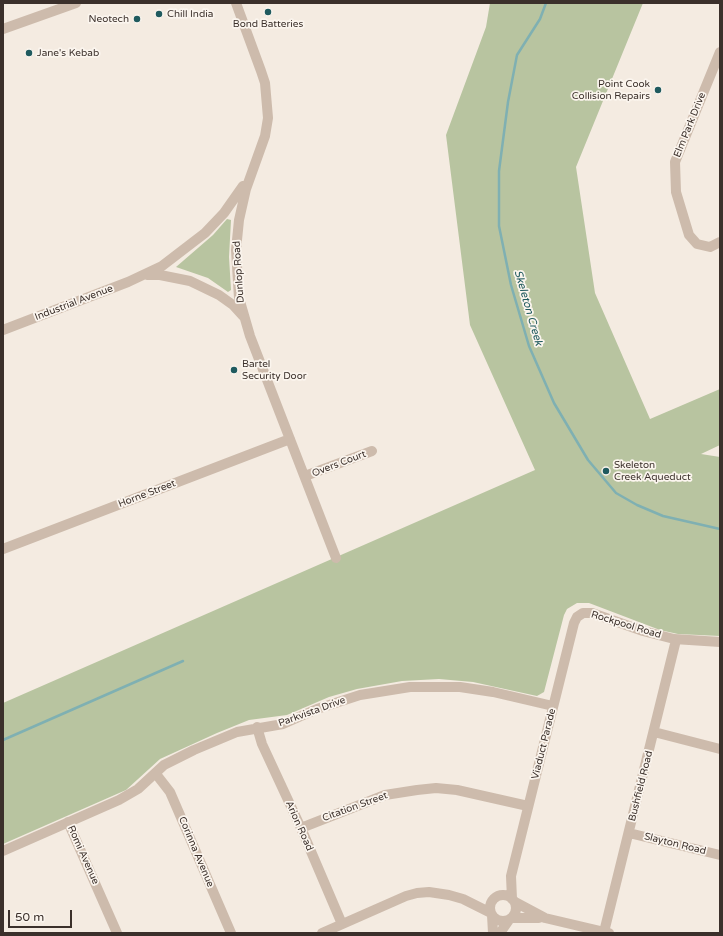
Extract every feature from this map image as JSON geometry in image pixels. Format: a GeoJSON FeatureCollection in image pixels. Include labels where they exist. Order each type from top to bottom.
{"type":"FeatureCollection","features":[{"type":"Feature","properties":{"kind":"street"},"geometry":{"type":"LineString","coordinates":[[3,30],[76,3]]}},
{"type":"Feature","properties":{"kind":"street","name":"Dunlop Road"},"geometry":{"type":"LineString","coordinates":[[236,3],[261,71],[268,118],[265,136],[242,202],[237,236],[238,279],[244,318],[336,558]]}},
{"type":"Feature","properties":{"kind":"street","name":"Elm Park Drive"},"geometry":{"type":"LineString","coordinates":[[720,52],[675,162],[676,192],[689,234],[697,244],[710,247],[720,242]]}},
{"type":"Feature","properties":{"kind":"street","name":"Industrial Avenue"},"geometry":{"type":"LineString","coordinates":[[3,330],[146,275],[174,258],[205,233],[235,199],[252,171]]}},
{"type":"Feature","properties":{"kind":"street","name":"Industrial Avenue"},"geometry":{"type":"LineString","coordinates":[[146,275],[160,275],[190,280],[219,295],[233,305],[244,318]]}},
{"type":"Feature","properties":{"kind":"street","name":"Horne Street"},"geometry":{"type":"LineString","coordinates":[[3,549],[290,439]]}},
{"type":"Feature","properties":{"kind":"street","name":"Overs Court"},"geometry":{"type":"LineString","coordinates":[[305,476],[372,451]]}},
{"type":"Feature","properties":{"kind":"street","name":"Rockpool Road"},"geometry":{"type":"LineString","coordinates":[[580,614],[592,613],[643,631],[676,640],[720,642]]}},
{"type":"Feature","properties":{"kind":"street","name":"Viaduct Parade"},"geometry":{"type":"LineString","coordinates":[[514,901],[511,876],[574,623],[580,614]]}},
{"type":"Feature","properties":{"kind":"street","name":"Bushfield Road"},"geometry":{"type":"LineString","coordinates":[[607,932],[629,833],[676,640]]}},
{"type":"Feature","properties":{"kind":"street","name":"Parkvista Drive"},"geometry":{"type":"LineString","coordinates":[[3,851],[130,794],[156,774],[164,765],[189,752],[237,732],[257,727],[283,724],[323,707],[360,695],[410,687],[466,688],[493,692],[553,706]]}},
{"type":"Feature","properties":{"kind":"street","name":"Arion Road"},"geometry":{"type":"LineString","coordinates":[[257,727],[262,744],[342,924]]}},
{"type":"Feature","properties":{"kind":"street"},"geometry":{"type":"LineString","coordinates":[[654,732],[720,749]]}},
{"type":"Feature","properties":{"kind":"street","name":"Corinna Avenue"},"geometry":{"type":"LineString","coordinates":[[156,774],[170,792],[231,933]]}},
{"type":"Feature","properties":{"kind":"street","name":"Citation Street"},"geometry":{"type":"LineString","coordinates":[[300,828],[385,795],[436,788],[457,790],[528,806]]}},
{"type":"Feature","properties":{"kind":"street","name":"Romi Avenue"},"geometry":{"type":"LineString","coordinates":[[68,822],[117,933]]}},
{"type":"Feature","properties":{"kind":"street","name":"Slayton Road"},"geometry":{"type":"LineString","coordinates":[[629,833],[720,855]]}},
{"type":"Feature","properties":{"kind":"street","name":"Viaduct Parade"},"geometry":{"type":"LineString","coordinates":[[495,898],[511,876]]}},
{"type":"Feature","properties":{"kind":"street"},"geometry":{"type":"LineString","coordinates":[[322,933],[406,896],[438,893],[463,899],[499,920],[510,918],[545,918],[607,932]]}},
{"type":"Feature","properties":{"kind":"street"},"geometry":{"type":"LineString","coordinates":[[463,899],[495,898],[504,895],[545,918]]}},
{"type":"Feature","properties":{"kind":"street"},"geometry":{"type":"LineString","coordinates":[[493,933],[490,905],[495,898]]}},
{"type":"Feature","properties":{"kind":"street"},"geometry":{"type":"LineString","coordinates":[[500,933],[516,910],[514,901]]}},
{"type":"Feature","properties":{"kind":"green space"},"geometry":{"type":"Polygon","coordinates":[[[490,3],[643,3],[576,167],[595,293],[650,419],[720,389],[720,445],[701,454],[720,457],[720,636],[678,634],[660,630],[589,603],[577,603],[567,609],[564,615],[544,692],[537,696],[473,682],[439,679],[402,681],[357,689],[329,697],[287,715],[249,720],[217,733],[160,759],[126,790],[3,844],[3,703],[535,470],[470,325],[446,135],[486,27],[490,3]]]}},
{"type":"Feature","properties":{"kind":"green space"},"geometry":{"type":"Polygon","coordinates":[[[227,219],[231,220],[229,257],[231,290],[228,292],[208,278],[176,267],[213,235],[227,219]]]}},
{"type":"Feature","properties":{"kind":"waterway","name":"Skeleton Creek"},"geometry":{"type":"LineString","coordinates":[[546,3],[540,19],[517,55],[508,102],[499,171],[499,226],[511,285],[529,346],[554,403],[588,460],[616,493],[637,505],[663,516],[720,529]]}},
{"type":"Feature","properties":{"kind":"waterway"},"geometry":{"type":"LineString","coordinates":[[3,740],[183,661]]}},
{"type":"Feature","properties":{"kind":"place","name":"Bond Batteries"},"geometry":{"type":"Point","coordinates":[268,12]}},
{"type":"Feature","properties":{"kind":"place","name":"Chill India"},"geometry":{"type":"Point","coordinates":[159,14]}},
{"type":"Feature","properties":{"kind":"place","name":"Neotech"},"geometry":{"type":"Point","coordinates":[137,19]}},
{"type":"Feature","properties":{"kind":"place","name":"Jane's Kebab"},"geometry":{"type":"Point","coordinates":[29,53]}},
{"type":"Feature","properties":{"kind":"place","name":"Point Cook Collision Repairs"},"geometry":{"type":"Point","coordinates":[658,90]}},
{"type":"Feature","properties":{"kind":"place","name":"Bartel Security Door"},"geometry":{"type":"Point","coordinates":[234,370]}},
{"type":"Feature","properties":{"kind":"place","name":"Skeleton Creek Aqueduct"},"geometry":{"type":"Point","coordinates":[606,471]}}]}
